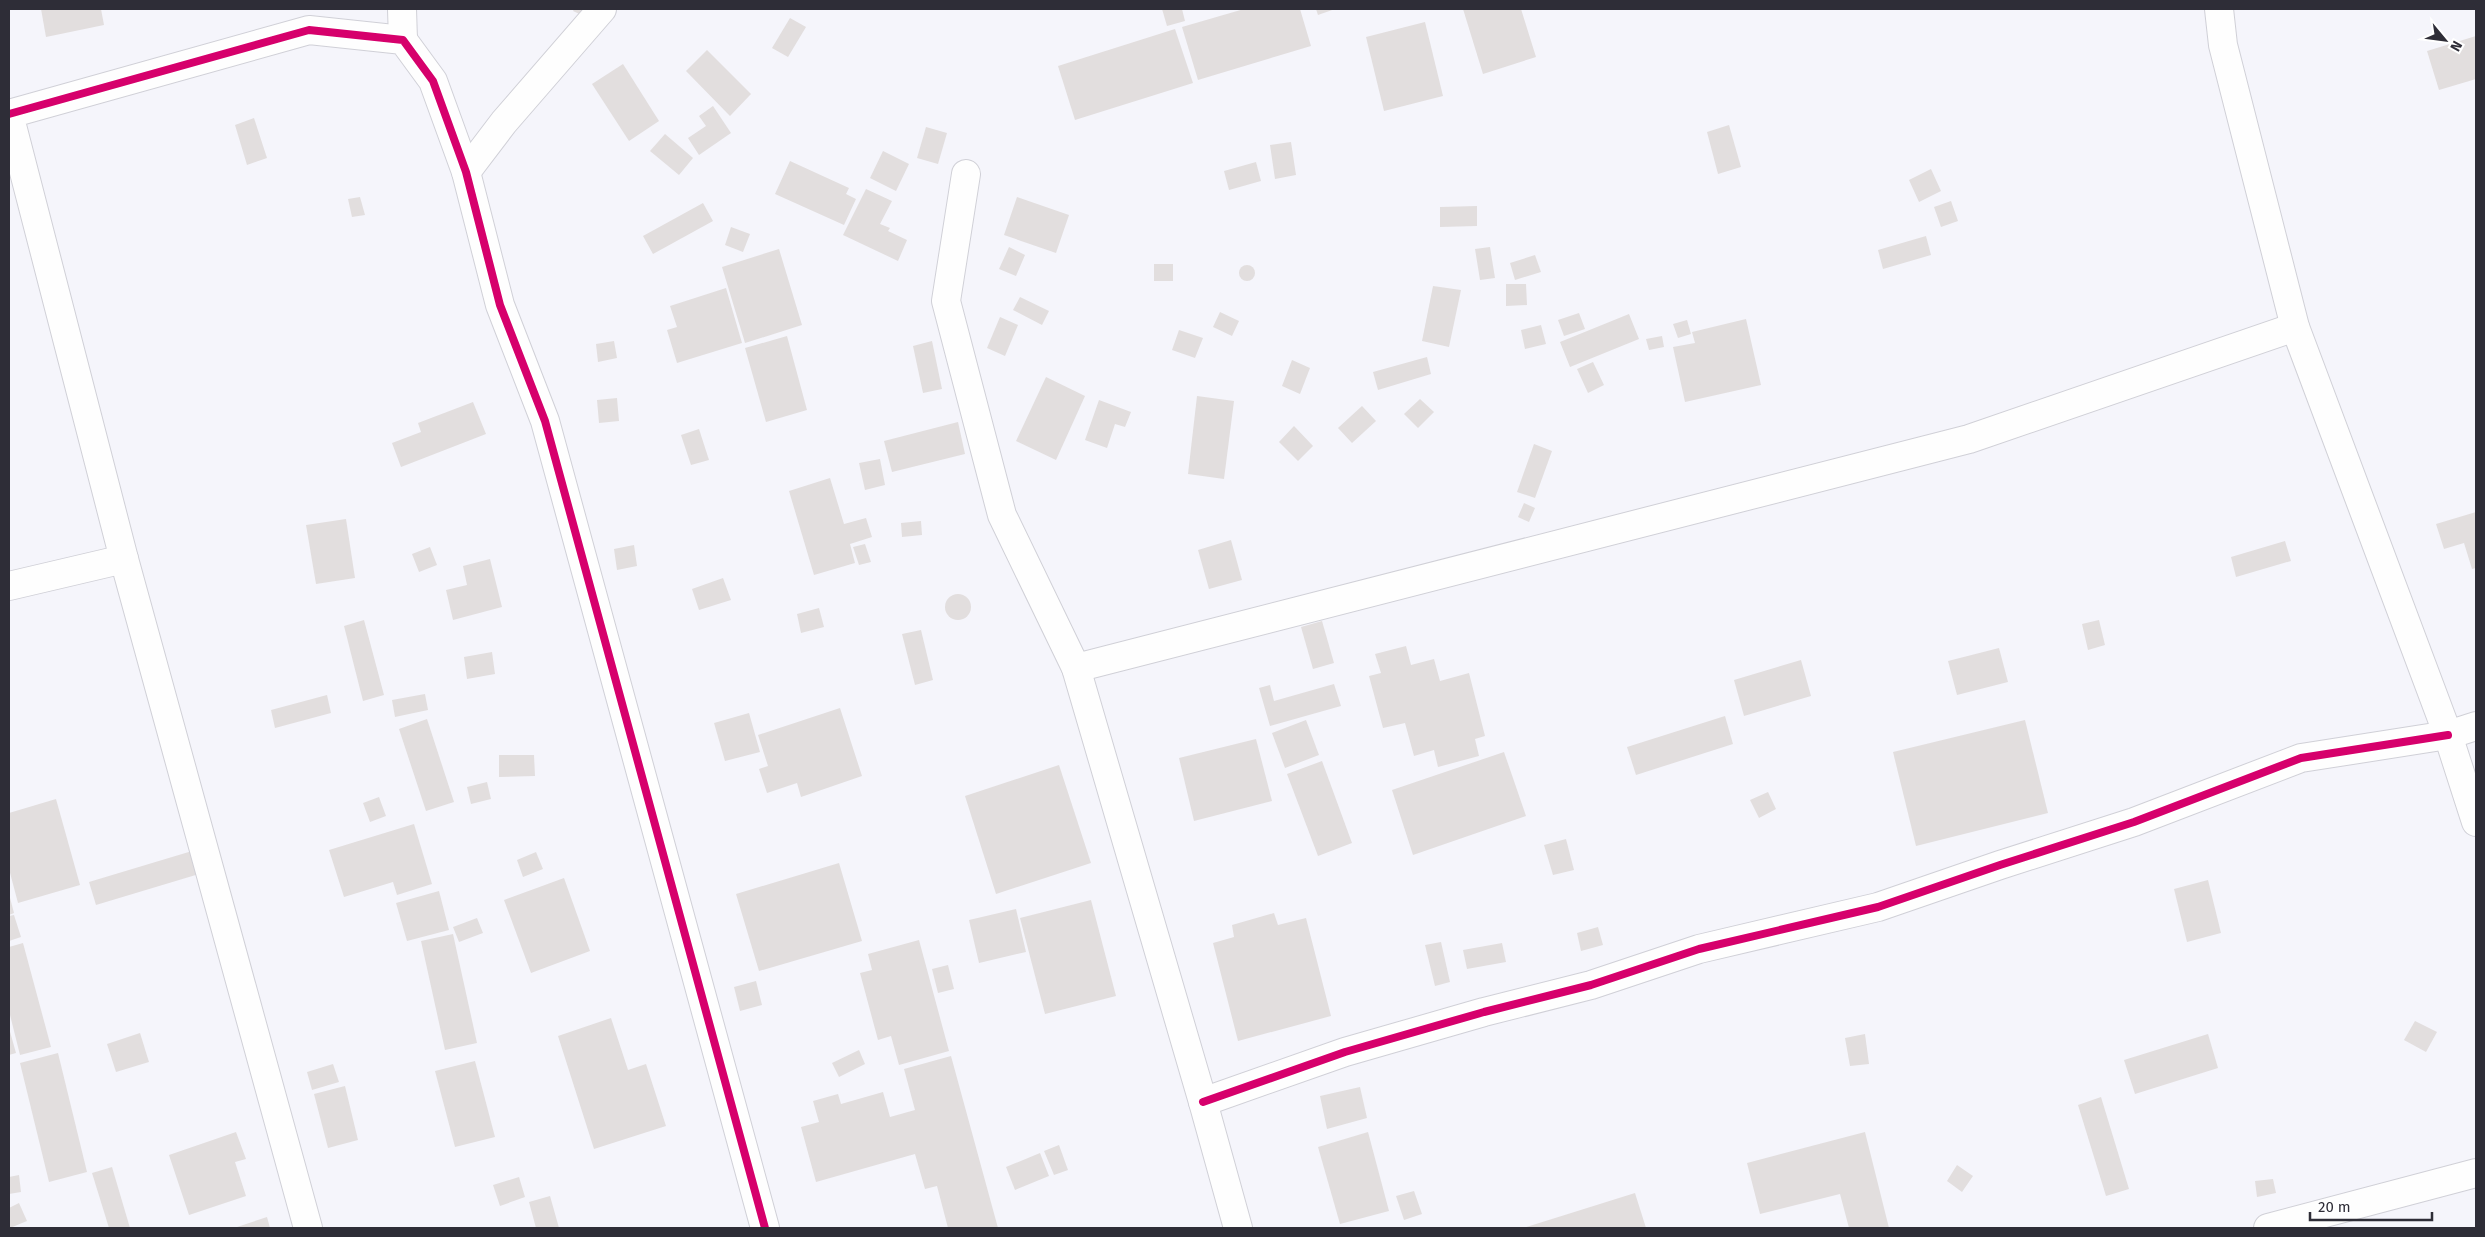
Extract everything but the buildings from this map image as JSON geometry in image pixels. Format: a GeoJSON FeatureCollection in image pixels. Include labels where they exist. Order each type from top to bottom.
{"type":"FeatureCollection","features":[{"type":"Feature","properties":{"kind":"street"},"geometry":{"type":"LineString","coordinates":[[402,9],[403,40],[432,81],[466,172],[500,305],[545,421],[765,1228]]}},
{"type":"Feature","properties":{"kind":"street"},"geometry":{"type":"LineString","coordinates":[[466,172],[504,122],[602,9]]}},
{"type":"Feature","properties":{"kind":"street"},"geometry":{"type":"LineString","coordinates":[[2219,9],[2223,45],[2295,327],[2448,735],[2476,822]]}},
{"type":"Feature","properties":{"kind":"street"},"geometry":{"type":"LineString","coordinates":[[308,1228],[124,559],[9,114],[309,30],[403,40]]}},
{"type":"Feature","properties":{"kind":"street"},"geometry":{"type":"LineString","coordinates":[[966,174],[946,301],[1002,515],[1076,668],[1238,1228]]}},
{"type":"Feature","properties":{"kind":"street"},"geometry":{"type":"LineString","coordinates":[[1076,668],[1969,439],[2295,327]]}},
{"type":"Feature","properties":{"kind":"street"},"geometry":{"type":"LineString","coordinates":[[9,586],[124,559]]}},
{"type":"Feature","properties":{"kind":"street"},"geometry":{"type":"LineString","coordinates":[[1203,1102],[1346,1052],[1484,1012],[1591,985],[1699,949],[1878,907],[2134,822],[2301,758],[2448,735],[2476,726]]}},
{"type":"Feature","properties":{"kind":"street"},"geometry":{"type":"LineString","coordinates":[[2268,1228],[2476,1172]]}},
{"type":"Feature","properties":{"kind":"cycle path"},"geometry":{"type":"LineString","coordinates":[[9,114],[309,30],[403,40],[433,81],[466,172],[500,305],[545,421],[765,1228]]}},
{"type":"Feature","properties":{"kind":"cycle path"},"geometry":{"type":"LineString","coordinates":[[1203,1102],[1345,1052],[1484,1012],[1591,985],[1699,949],[1878,907],[2134,822],[2301,758],[2448,735]]}}]}
